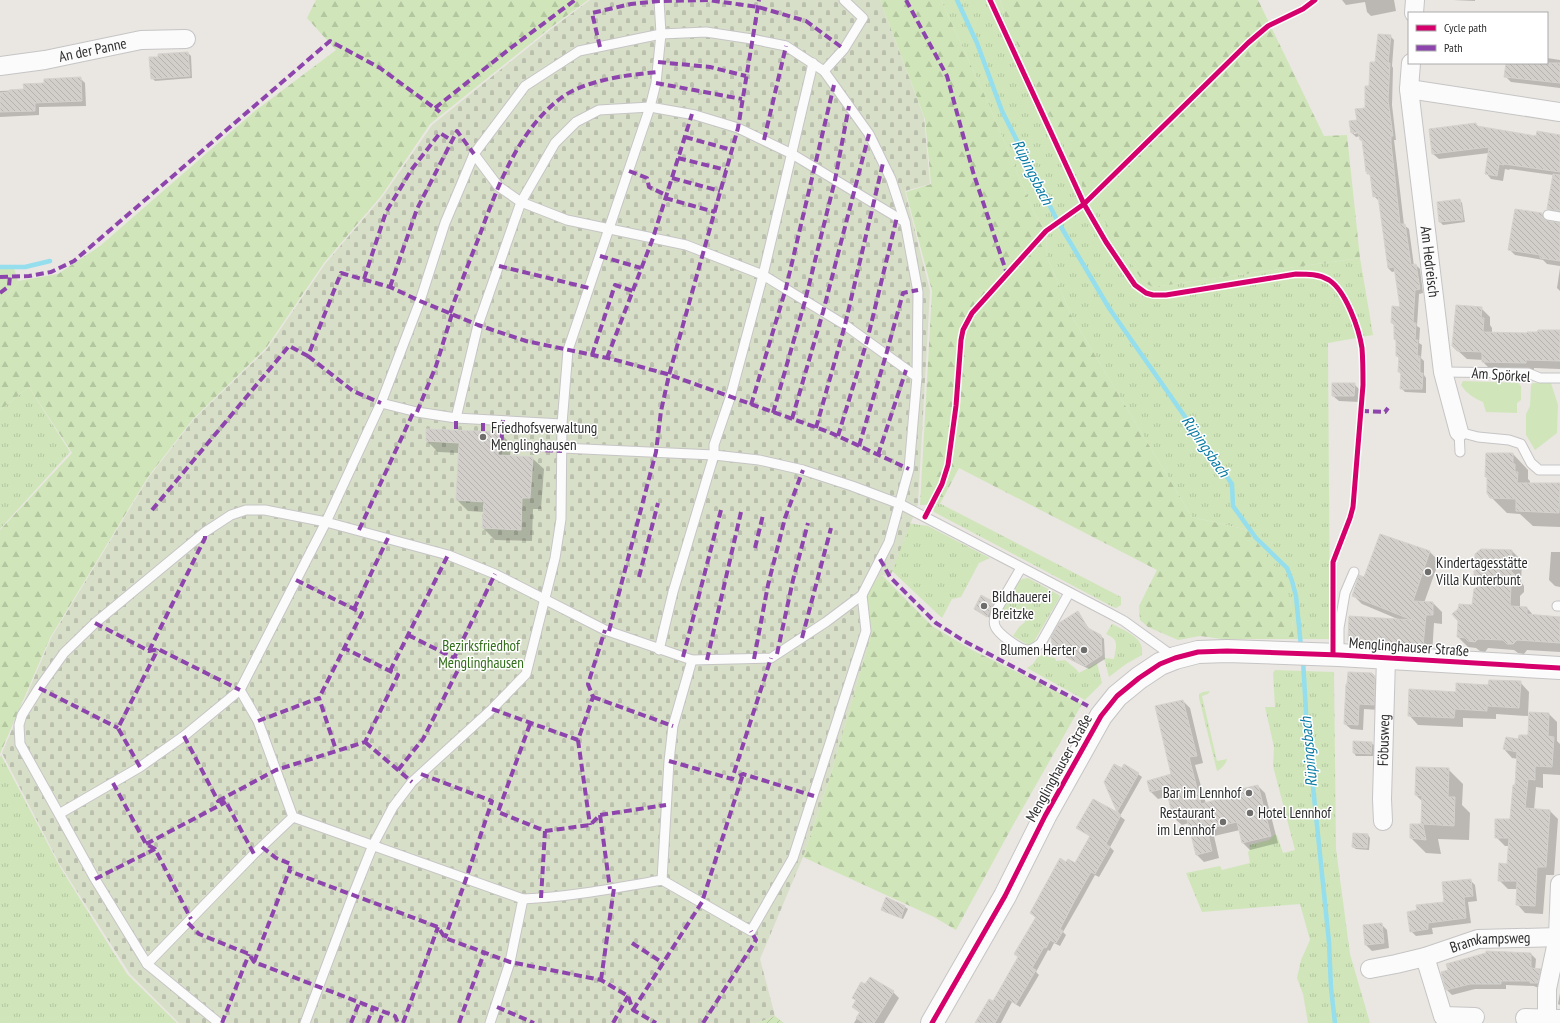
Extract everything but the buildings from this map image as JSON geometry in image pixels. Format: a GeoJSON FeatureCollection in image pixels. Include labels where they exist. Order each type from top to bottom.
{"type":"FeatureCollection","features":[{"type":"Feature","properties":{"kind":"street"},"geometry":{"type":"LineString","coordinates":[[1414,12],[1415,0]]}},
{"type":"Feature","properties":{"kind":"street","name":"An der Panne"},"geometry":{"type":"LineString","coordinates":[[0,66],[45,60],[141,40],[186,39]]}},
{"type":"Feature","properties":{"kind":"street","name":"Am Hedreisch"},"geometry":{"type":"LineString","coordinates":[[1411,64],[1409,89],[1443,372],[1459,432]]}},
{"type":"Feature","properties":{"kind":"street"},"geometry":{"type":"LineString","coordinates":[[1409,89],[1560,112]]}},
{"type":"Feature","properties":{"kind":"street","name":"Menglinghauser Straße"},"geometry":{"type":"LineString","coordinates":[[932,1023],[1005,896],[1045,816],[1101,716],[1117,696],[1139,678],[1160,664],[1175,658],[1198,652],[1333,654],[1560,668]]}},
{"type":"Feature","properties":{"kind":"street","name":"Föbusweg"},"geometry":{"type":"LineString","coordinates":[[1383,821],[1382,800],[1386,658]]}},
{"type":"Feature","properties":{"kind":"street"},"geometry":{"type":"LineString","coordinates":[[1559,937],[1560,884]]}},
{"type":"Feature","properties":{"kind":"street","name":"Bramkampsweg"},"geometry":{"type":"LineString","coordinates":[[1370,969],[1425,957],[1478,939],[1559,937],[1547,989],[1553,1018],[1525,1018]]}},
{"type":"Feature","properties":{"kind":"street"},"geometry":{"type":"LineString","coordinates":[[1425,957],[1442,1016],[1475,1017]]}},
{"type":"Feature","properties":{"kind":"lane"},"geometry":{"type":"LineString","coordinates":[[305,1023],[373,845],[393,807],[412,782],[492,709],[526,674],[555,558],[560,519],[562,424],[568,350],[650,107],[656,83],[661,34],[659,0]]}},
{"type":"Feature","properties":{"kind":"lane"},"geometry":{"type":"LineString","coordinates":[[824,71],[844,49],[863,18],[844,0]]}},
{"type":"Feature","properties":{"kind":"lane"},"geometry":{"type":"LineString","coordinates":[[59,814],[140,767],[184,736],[240,690],[326,522],[381,402],[420,301],[445,223],[474,154],[525,86],[579,51],[661,34],[706,32],[786,46],[824,71],[869,134],[891,179],[906,222],[918,292],[917,378],[909,469],[889,542],[862,595],[826,622],[771,658],[692,660],[659,650],[605,630],[545,598],[495,574],[448,555],[326,522],[265,510],[246,510],[230,515],[205,532],[95,623],[64,653],[39,688],[22,716],[18,735],[20,744],[59,814],[96,879],[148,964],[219,1023]]}},
{"type":"Feature","properties":{"kind":"lane"},"geometry":{"type":"LineString","coordinates":[[659,650],[675,585],[714,455],[714,445],[730,398],[763,275],[813,64]]}},
{"type":"Feature","properties":{"kind":"lane"},"geometry":{"type":"LineString","coordinates":[[456,418],[478,325],[521,202],[555,143],[576,122],[599,110],[650,107],[695,115],[738,128],[792,154],[906,222]]}},
{"type":"Feature","properties":{"kind":"lane"},"geometry":{"type":"LineString","coordinates":[[474,154],[498,186],[521,202],[567,220],[686,245],[763,275],[845,325],[917,378]]}},
{"type":"Feature","properties":{"kind":"lane"},"geometry":{"type":"LineString","coordinates":[[1548,215],[1560,217]]}},
{"type":"Feature","properties":{"kind":"lane","name":"Am Spörkel"},"geometry":{"type":"LineString","coordinates":[[1443,372],[1528,373],[1540,378],[1560,378]]}},
{"type":"Feature","properties":{"kind":"lane"},"geometry":{"type":"LineString","coordinates":[[381,402],[417,412],[456,418],[562,424]]}},
{"type":"Feature","properties":{"kind":"lane"},"geometry":{"type":"LineString","coordinates":[[1460,452],[1459,432],[1478,437],[1509,440],[1521,444],[1531,463],[1539,470],[1560,470]]}},
{"type":"Feature","properties":{"kind":"lane"},"geometry":{"type":"LineString","coordinates":[[562,448],[714,455],[759,460],[803,470],[852,486],[900,504],[1124,621],[1175,658]]}},
{"type":"Feature","properties":{"kind":"lane"},"geometry":{"type":"LineString","coordinates":[[1021,568],[996,611],[994,618],[995,627],[1001,636],[1026,650],[1034,649],[1040,643],[1070,593]]}},
{"type":"Feature","properties":{"kind":"lane"},"geometry":{"type":"LineString","coordinates":[[1333,654],[1345,593],[1354,572]]}},
{"type":"Feature","properties":{"kind":"lane"},"geometry":{"type":"LineString","coordinates":[[293,817],[522,899],[541,898],[662,880],[750,931],[793,858],[866,631],[862,595]]}},
{"type":"Feature","properties":{"kind":"lane"},"geometry":{"type":"LineString","coordinates":[[662,880],[668,768],[672,733],[692,660]]}},
{"type":"Feature","properties":{"kind":"lane"},"geometry":{"type":"LineString","coordinates":[[240,690],[258,721],[293,817]]}},
{"type":"Feature","properties":{"kind":"lane"},"geometry":{"type":"LineString","coordinates":[[148,964],[254,854],[293,817]]}},
{"type":"Feature","properties":{"kind":"lane"},"geometry":{"type":"LineString","coordinates":[[490,1023],[510,962],[522,899]]}},
{"type":"Feature","properties":{"kind":"green space"},"geometry":{"type":"Polygon","coordinates":[[[316,0],[588,0],[550,28],[430,124],[382,195],[324,263],[266,348],[193,419],[148,477],[50,638],[0,754],[0,530],[72,453],[29,387],[0,410],[0,307],[18,281],[58,274],[100,246],[255,111],[336,50],[307,18],[316,0]]]}},
{"type":"Feature","properties":{"kind":"green space","name":"Bezirksfriedhof Menglinghausen"},"geometry":{"type":"Polygon","coordinates":[[[590,0],[880,0],[924,117],[930,184],[905,191],[930,291],[918,504],[890,577],[882,575],[874,582],[868,593],[868,610],[871,635],[830,777],[803,857],[760,959],[775,1016],[758,1023],[179,1023],[130,974],[60,865],[2,753],[51,638],[149,477],[194,419],[267,349],[325,264],[383,196],[432,125],[551,29],[590,0]]]}},
{"type":"Feature","properties":{"kind":"green space"},"geometry":{"type":"Polygon","coordinates":[[[880,0],[941,0],[985,96],[1035,215],[1046,231],[1047,256],[1071,315],[1192,517],[1248,530],[1279,572],[1290,598],[1294,639],[1222,639],[1200,636],[1178,640],[1148,627],[1140,620],[1139,606],[1157,570],[959,468],[940,504],[920,505],[932,291],[906,192],[931,184],[925,119],[880,0]]]}},
{"type":"Feature","properties":{"kind":"green space"},"geometry":{"type":"Polygon","coordinates":[[[941,0],[1000,0],[1006,20],[1153,287],[1360,258],[1373,335],[1328,343],[1330,639],[1294,639],[1290,598],[1248,530],[1192,517],[1071,315],[1047,256],[1046,231],[1035,215],[985,96],[941,0]]]}},
{"type":"Feature","properties":{"kind":"green space"},"geometry":{"type":"Polygon","coordinates":[[[1000,0],[1258,0],[1324,136],[1347,135],[1360,258],[1153,287],[1143,282],[1085,190],[1006,20],[1000,0]]]}},
{"type":"Feature","properties":{"kind":"green space"},"geometry":{"type":"Polygon","coordinates":[[[14,268],[18,281],[0,307],[0,269],[14,268]]]}},
{"type":"Feature","properties":{"kind":"green space"},"geometry":{"type":"Polygon","coordinates":[[[1463,381],[1518,383],[1521,386],[1521,400],[1517,403],[1517,413],[1486,412],[1483,402],[1463,388],[1461,385],[1463,381]]]}},
{"type":"Feature","properties":{"kind":"green space"},"geometry":{"type":"Polygon","coordinates":[[[1533,383],[1551,383],[1558,405],[1557,433],[1535,450],[1526,435],[1526,414],[1530,406],[1531,385],[1533,383]]]}},
{"type":"Feature","properties":{"kind":"green space"},"geometry":{"type":"Polygon","coordinates":[[[29,387],[70,452],[0,529],[0,410],[29,387]]]}},
{"type":"Feature","properties":{"kind":"green space"},"geometry":{"type":"Polygon","coordinates":[[[936,504],[941,504],[1121,597],[1121,605],[1116,608],[1113,607],[934,512],[933,508],[936,504]]]}},
{"type":"Feature","properties":{"kind":"green space"},"geometry":{"type":"Polygon","coordinates":[[[908,523],[928,526],[990,558],[979,563],[961,597],[952,599],[942,618],[892,571],[908,523]]]}},
{"type":"Feature","properties":{"kind":"green space"},"geometry":{"type":"Polygon","coordinates":[[[882,575],[932,626],[972,650],[1082,704],[1012,827],[956,930],[934,917],[803,857],[830,777],[871,635],[868,610],[868,593],[874,582],[882,575]]]}},
{"type":"Feature","properties":{"kind":"green space"},"geometry":{"type":"Polygon","coordinates":[[[1028,578],[1059,595],[1060,597],[1035,640],[1032,644],[1028,645],[1013,636],[1019,627],[1025,622],[1023,615],[1011,613],[1001,619],[999,618],[999,612],[1018,581],[1028,578]]]}},
{"type":"Feature","properties":{"kind":"green space"},"geometry":{"type":"Polygon","coordinates":[[[1112,624],[1133,635],[1137,639],[1142,649],[1142,655],[1126,664],[1109,677],[1104,658],[1114,659],[1116,644],[1110,636],[1106,634],[1112,624]]]}},
{"type":"Feature","properties":{"kind":"green space"},"geometry":{"type":"Polygon","coordinates":[[[1039,655],[1055,658],[1056,661],[1065,660],[1079,673],[1097,663],[1102,683],[1085,700],[1027,668],[1033,664],[1039,655]]]}},
{"type":"Feature","properties":{"kind":"green space"},"geometry":{"type":"Polygon","coordinates":[[[1275,670],[1334,672],[1336,849],[1350,954],[1370,1023],[1308,1023],[1303,994],[1297,978],[1301,960],[1310,940],[1300,904],[1202,912],[1186,873],[1220,866],[1222,870],[1250,863],[1248,852],[1250,850],[1249,845],[1269,840],[1274,835],[1277,835],[1283,853],[1295,850],[1273,766],[1274,747],[1265,707],[1275,707],[1273,673],[1275,670]]]}},
{"type":"Feature","properties":{"kind":"green space"},"geometry":{"type":"Polygon","coordinates":[[[1210,691],[1208,694],[1202,696],[1217,761],[1227,759],[1224,766],[1217,771],[1199,698],[1199,694],[1210,691]]]}},
{"type":"Feature","properties":{"kind":"green space"},"geometry":{"type":"Polygon","coordinates":[[[1,755],[60,867],[127,974],[177,1023],[0,1023],[1,755]]]}},
{"type":"Feature","properties":{"kind":"green space"},"geometry":{"type":"Polygon","coordinates":[[[775,1016],[784,1023],[758,1023],[775,1016]]]}},
{"type":"Feature","properties":{"kind":"waterway","name":"Rüpingsbach"},"geometry":{"type":"LineString","coordinates":[[957,0],[977,43],[1002,111],[1057,220],[1109,308],[1232,484],[1233,506],[1256,538],[1287,568],[1296,596],[1301,647]]}},
{"type":"Feature","properties":{"kind":"waterway"},"geometry":{"type":"LineString","coordinates":[[0,267],[25,267],[50,261]]}},
{"type":"Feature","properties":{"kind":"waterway","name":"Rüpingsbach"},"geometry":{"type":"LineString","coordinates":[[1303,660],[1306,732],[1308,738],[1329,942],[1331,988],[1335,1023]]}},
{"type":"Feature","properties":{"kind":"marked path"},"geometry":{"type":"LineString","coordinates":[[435,108],[512,47],[575,0]]}},
{"type":"Feature","properties":{"kind":"marked path"},"geometry":{"type":"LineString","coordinates":[[600,47],[592,13],[631,4],[659,1],[708,0],[758,7],[806,21],[844,49]]}},
{"type":"Feature","properties":{"kind":"marked path"},"geometry":{"type":"LineString","coordinates":[[609,631],[656,452],[661,411],[669,375],[738,128],[759,0]]}},
{"type":"Feature","properties":{"kind":"marked path"},"geometry":{"type":"LineString","coordinates":[[906,0],[947,76],[973,172],[1007,274]]}},
{"type":"Feature","properties":{"kind":"marked path"},"geometry":{"type":"LineString","coordinates":[[0,277],[29,276],[51,272],[74,261],[330,41],[380,68],[440,112]]}},
{"type":"Feature","properties":{"kind":"marked path"},"geometry":{"type":"LineString","coordinates":[[764,140],[786,46]]}},
{"type":"Feature","properties":{"kind":"marked path"},"geometry":{"type":"LineString","coordinates":[[658,62],[710,67],[746,76]]}},
{"type":"Feature","properties":{"kind":"marked path"},"geometry":{"type":"LineString","coordinates":[[450,313],[493,199],[511,161],[533,126],[546,111],[561,98],[582,87],[607,79],[657,72]]}},
{"type":"Feature","properties":{"kind":"marked path"},"geometry":{"type":"LineString","coordinates":[[656,83],[742,99]]}},
{"type":"Feature","properties":{"kind":"marked path"},"geometry":{"type":"LineString","coordinates":[[751,405],[786,288],[834,85]]}},
{"type":"Feature","properties":{"kind":"marked path"},"geometry":{"type":"LineString","coordinates":[[773,413],[805,301],[835,180],[849,106]]}},
{"type":"Feature","properties":{"kind":"marked path"},"geometry":{"type":"LineString","coordinates":[[607,358],[653,238],[692,114]]}},
{"type":"Feature","properties":{"kind":"marked path"},"geometry":{"type":"LineString","coordinates":[[390,287],[417,209],[457,131],[474,154]]}},
{"type":"Feature","properties":{"kind":"marked path"},"geometry":{"type":"LineString","coordinates":[[364,279],[386,212],[412,169],[440,133],[451,140]]}},
{"type":"Feature","properties":{"kind":"marked path"},"geometry":{"type":"LineString","coordinates":[[792,419],[823,312],[869,134]]}},
{"type":"Feature","properties":{"kind":"marked path"},"geometry":{"type":"LineString","coordinates":[[685,137],[732,150]]}},
{"type":"Feature","properties":{"kind":"marked path"},"geometry":{"type":"LineString","coordinates":[[678,158],[726,170]]}},
{"type":"Feature","properties":{"kind":"marked path"},"geometry":{"type":"LineString","coordinates":[[816,428],[845,325],[883,163]]}},
{"type":"Feature","properties":{"kind":"marked path"},"geometry":{"type":"LineString","coordinates":[[629,171],[647,178],[649,187],[666,195]]}},
{"type":"Feature","properties":{"kind":"marked path"},"geometry":{"type":"LineString","coordinates":[[672,178],[720,191]]}},
{"type":"Feature","properties":{"kind":"marked path"},"geometry":{"type":"LineString","coordinates":[[665,198],[715,212]]}},
{"type":"Feature","properties":{"kind":"marked path"},"geometry":{"type":"LineString","coordinates":[[838,436],[867,341],[897,217]]}},
{"type":"Feature","properties":{"kind":"marked path"},"geometry":{"type":"LineString","coordinates":[[600,256],[641,268]]}},
{"type":"Feature","properties":{"kind":"marked path"},"geometry":{"type":"LineString","coordinates":[[499,266],[589,288]]}},
{"type":"Feature","properties":{"kind":"marked path"},"geometry":{"type":"LineString","coordinates":[[152,510],[289,346],[308,356],[341,273],[390,287],[478,325],[526,341],[612,359],[667,374],[829,432],[909,469]]}},
{"type":"Feature","properties":{"kind":"marked path"},"geometry":{"type":"LineString","coordinates":[[0,293],[9,286],[10,276]]}},
{"type":"Feature","properties":{"kind":"marked path"},"geometry":{"type":"LineString","coordinates":[[592,355],[615,285],[633,291]]}},
{"type":"Feature","properties":{"kind":"marked path"},"geometry":{"type":"LineString","coordinates":[[859,446],[903,293],[918,290]]}},
{"type":"Feature","properties":{"kind":"marked path"},"geometry":{"type":"LineString","coordinates":[[417,412],[436,366],[452,314]]}},
{"type":"Feature","properties":{"kind":"marked path"},"geometry":{"type":"LineString","coordinates":[[308,356],[353,391],[381,403]]}},
{"type":"Feature","properties":{"kind":"marked path"},"geometry":{"type":"LineString","coordinates":[[878,455],[906,370]]}},
{"type":"Feature","properties":{"kind":"marked path"},"geometry":{"type":"LineString","coordinates":[[1361,411],[1385,412],[1388,408]]}},
{"type":"Feature","properties":{"kind":"marked path"},"geometry":{"type":"LineString","coordinates":[[359,530],[414,411]]}},
{"type":"Feature","properties":{"kind":"marked path"},"geometry":{"type":"LineString","coordinates":[[456,418],[456,429]]}},
{"type":"Feature","properties":{"kind":"marked path"},"geometry":{"type":"LineString","coordinates":[[483,419],[483,431]]}},
{"type":"Feature","properties":{"kind":"marked path"},"geometry":{"type":"LineString","coordinates":[[503,420],[501,448],[562,451]]}},
{"type":"Feature","properties":{"kind":"marked path"},"geometry":{"type":"LineString","coordinates":[[754,659],[768,585],[785,518],[803,470]]}},
{"type":"Feature","properties":{"kind":"marked path"},"geometry":{"type":"LineString","coordinates":[[639,577],[658,503]]}},
{"type":"Feature","properties":{"kind":"marked path"},"geometry":{"type":"LineString","coordinates":[[683,657],[721,510]]}},
{"type":"Feature","properties":{"kind":"marked path"},"geometry":{"type":"LineString","coordinates":[[707,660],[741,512]]}},
{"type":"Feature","properties":{"kind":"marked path"},"geometry":{"type":"LineString","coordinates":[[755,548],[763,515]]}},
{"type":"Feature","properties":{"kind":"marked path"},"geometry":{"type":"LineString","coordinates":[[777,654],[793,580],[808,523]]}},
{"type":"Feature","properties":{"kind":"marked path"},"geometry":{"type":"LineString","coordinates":[[802,638],[831,528]]}},
{"type":"Feature","properties":{"kind":"marked path"},"geometry":{"type":"LineString","coordinates":[[149,651],[205,538],[205,532]]}},
{"type":"Feature","properties":{"kind":"marked path"},"geometry":{"type":"LineString","coordinates":[[354,609],[388,538]]}},
{"type":"Feature","properties":{"kind":"marked path"},"geometry":{"type":"LineString","coordinates":[[390,671],[448,555]]}},
{"type":"Feature","properties":{"kind":"marked path"},"geometry":{"type":"LineString","coordinates":[[880,559],[890,577],[936,623],[964,641],[1088,706]]}},
{"type":"Feature","properties":{"kind":"marked path"},"geometry":{"type":"LineString","coordinates":[[398,770],[423,739],[462,662],[454,658],[495,574]]}},
{"type":"Feature","properties":{"kind":"marked path"},"geometry":{"type":"LineString","coordinates":[[296,580],[362,613],[319,698]]}},
{"type":"Feature","properties":{"kind":"marked path"},"geometry":{"type":"LineString","coordinates":[[95,623],[149,651],[158,649],[240,690]]}},
{"type":"Feature","properties":{"kind":"marked path"},"geometry":{"type":"LineString","coordinates":[[492,709],[578,740],[593,697],[588,684],[605,630]]}},
{"type":"Feature","properties":{"kind":"marked path"},"geometry":{"type":"LineString","coordinates":[[408,635],[454,658]]}},
{"type":"Feature","properties":{"kind":"marked path"},"geometry":{"type":"LineString","coordinates":[[218,801],[276,770],[365,742],[398,675],[344,648]]}},
{"type":"Feature","properties":{"kind":"marked path"},"geometry":{"type":"LineString","coordinates":[[140,767],[118,728],[158,649]]}},
{"type":"Feature","properties":{"kind":"marked path"},"geometry":{"type":"LineString","coordinates":[[669,761],[732,779],[771,658]]}},
{"type":"Feature","properties":{"kind":"marked path"},"geometry":{"type":"LineString","coordinates":[[39,688],[118,728]]}},
{"type":"Feature","properties":{"kind":"marked path"},"geometry":{"type":"LineString","coordinates":[[593,697],[673,726]]}},
{"type":"Feature","properties":{"kind":"marked path"},"geometry":{"type":"LineString","coordinates":[[258,721],[319,698],[336,750]]}},
{"type":"Feature","properties":{"kind":"marked path"},"geometry":{"type":"LineString","coordinates":[[530,724],[498,812],[545,831],[590,825],[600,815],[666,805]]}},
{"type":"Feature","properties":{"kind":"marked path"},"geometry":{"type":"LineString","coordinates":[[184,736],[218,801],[226,802],[254,854]]}},
{"type":"Feature","properties":{"kind":"marked path"},"geometry":{"type":"LineString","coordinates":[[578,740],[590,825]]}},
{"type":"Feature","properties":{"kind":"marked path"},"geometry":{"type":"LineString","coordinates":[[365,742],[412,782]]}},
{"type":"Feature","properties":{"kind":"marked path"},"geometry":{"type":"LineString","coordinates":[[421,774],[492,801],[445,938]]}},
{"type":"Feature","properties":{"kind":"marked path"},"geometry":{"type":"LineString","coordinates":[[739,776],[743,774],[814,796]]}},
{"type":"Feature","properties":{"kind":"marked path"},"geometry":{"type":"LineString","coordinates":[[633,1010],[702,902],[743,774]]}},
{"type":"Feature","properties":{"kind":"marked path"},"geometry":{"type":"LineString","coordinates":[[113,783],[146,844],[155,849],[191,919]]}},
{"type":"Feature","properties":{"kind":"marked path"},"geometry":{"type":"LineString","coordinates":[[146,844],[226,802]]}},
{"type":"Feature","properties":{"kind":"marked path"},"geometry":{"type":"LineString","coordinates":[[600,815],[610,889]]}},
{"type":"Feature","properties":{"kind":"marked path"},"geometry":{"type":"LineString","coordinates":[[541,898],[545,831]]}},
{"type":"Feature","properties":{"kind":"marked path"},"geometry":{"type":"LineString","coordinates":[[262,847],[276,858],[291,864],[289,871],[438,927],[445,938],[510,962],[601,980],[628,996],[633,1010],[656,1023]]}},
{"type":"Feature","properties":{"kind":"marked path"},"geometry":{"type":"LineString","coordinates":[[95,879],[155,849]]}},
{"type":"Feature","properties":{"kind":"marked path"},"geometry":{"type":"LineString","coordinates":[[254,962],[289,871]]}},
{"type":"Feature","properties":{"kind":"marked path"},"geometry":{"type":"LineString","coordinates":[[601,980],[614,888]]}},
{"type":"Feature","properties":{"kind":"marked path"},"geometry":{"type":"LineString","coordinates":[[188,923],[199,934],[249,954],[254,962],[395,1016],[398,1023]]}},
{"type":"Feature","properties":{"kind":"marked path"},"geometry":{"type":"LineString","coordinates":[[403,1023],[438,927]]}},
{"type":"Feature","properties":{"kind":"marked path"},"geometry":{"type":"LineString","coordinates":[[703,1023],[756,940],[751,931]]}},
{"type":"Feature","properties":{"kind":"marked path"},"geometry":{"type":"LineString","coordinates":[[632,943],[663,963]]}},
{"type":"Feature","properties":{"kind":"marked path"},"geometry":{"type":"LineString","coordinates":[[459,1023],[484,953]]}},
{"type":"Feature","properties":{"kind":"marked path"},"geometry":{"type":"LineString","coordinates":[[222,1023],[249,954]]}},
{"type":"Feature","properties":{"kind":"marked path"},"geometry":{"type":"LineString","coordinates":[[613,1023],[628,996]]}},
{"type":"Feature","properties":{"kind":"marked path"},"geometry":{"type":"LineString","coordinates":[[351,1023],[359,1003]]}},
{"type":"Feature","properties":{"kind":"marked path"},"geometry":{"type":"LineString","coordinates":[[497,1007],[534,1023]]}},
{"type":"Feature","properties":{"kind":"marked path"},"geometry":{"type":"LineString","coordinates":[[367,1023],[373,1008]]}},
{"type":"Feature","properties":{"kind":"marked path"},"geometry":{"type":"LineString","coordinates":[[379,1023],[383,1012]]}},
{"type":"Feature","properties":{"kind":"cycle path"},"geometry":{"type":"LineString","coordinates":[[990,0],[1084,204],[1106,242],[1135,285],[1146,293],[1153,295],[1166,295],[1296,274],[1309,274],[1317,275],[1329,280],[1335,285],[1346,301],[1355,321],[1362,348],[1363,385],[1353,507],[1333,562],[1333,654]]}},
{"type":"Feature","properties":{"kind":"cycle path"},"geometry":{"type":"LineString","coordinates":[[925,517],[942,484],[948,465],[956,406],[961,340],[963,330],[972,313],[1046,231],[1084,204],[1248,43],[1268,26],[1303,9],[1315,0]]}},
{"type":"Feature","properties":{"kind":"cycle path"},"geometry":{"type":"LineString","coordinates":[[932,1023],[1005,896],[1045,816],[1101,716],[1117,696],[1139,678],[1160,664],[1175,658],[1198,652],[1227,651],[1339,655],[1560,668]]}},
{"type":"Feature","properties":{"kind":"place","name":"Friedhofsverwaltung Menglinghausen"},"geometry":{"type":"Point","coordinates":[483,437]}},
{"type":"Feature","properties":{"kind":"place","name":"Kindertagesstätte Villa Kunterbunt"},"geometry":{"type":"Point","coordinates":[1428,572]}},
{"type":"Feature","properties":{"kind":"place","name":"Bildhauerei Breitzke"},"geometry":{"type":"Point","coordinates":[984,606]}},
{"type":"Feature","properties":{"kind":"place","name":"Blumen Herter"},"geometry":{"type":"Point","coordinates":[1084,650]}},
{"type":"Feature","properties":{"kind":"place","name":"Bar im Lennhof"},"geometry":{"type":"Point","coordinates":[1249,793]}},
{"type":"Feature","properties":{"kind":"place","name":"Hotel Lennhof"},"geometry":{"type":"Point","coordinates":[1250,813]}},
{"type":"Feature","properties":{"kind":"place","name":"Restaurant im Lennhof"},"geometry":{"type":"Point","coordinates":[1223,822]}}]}
